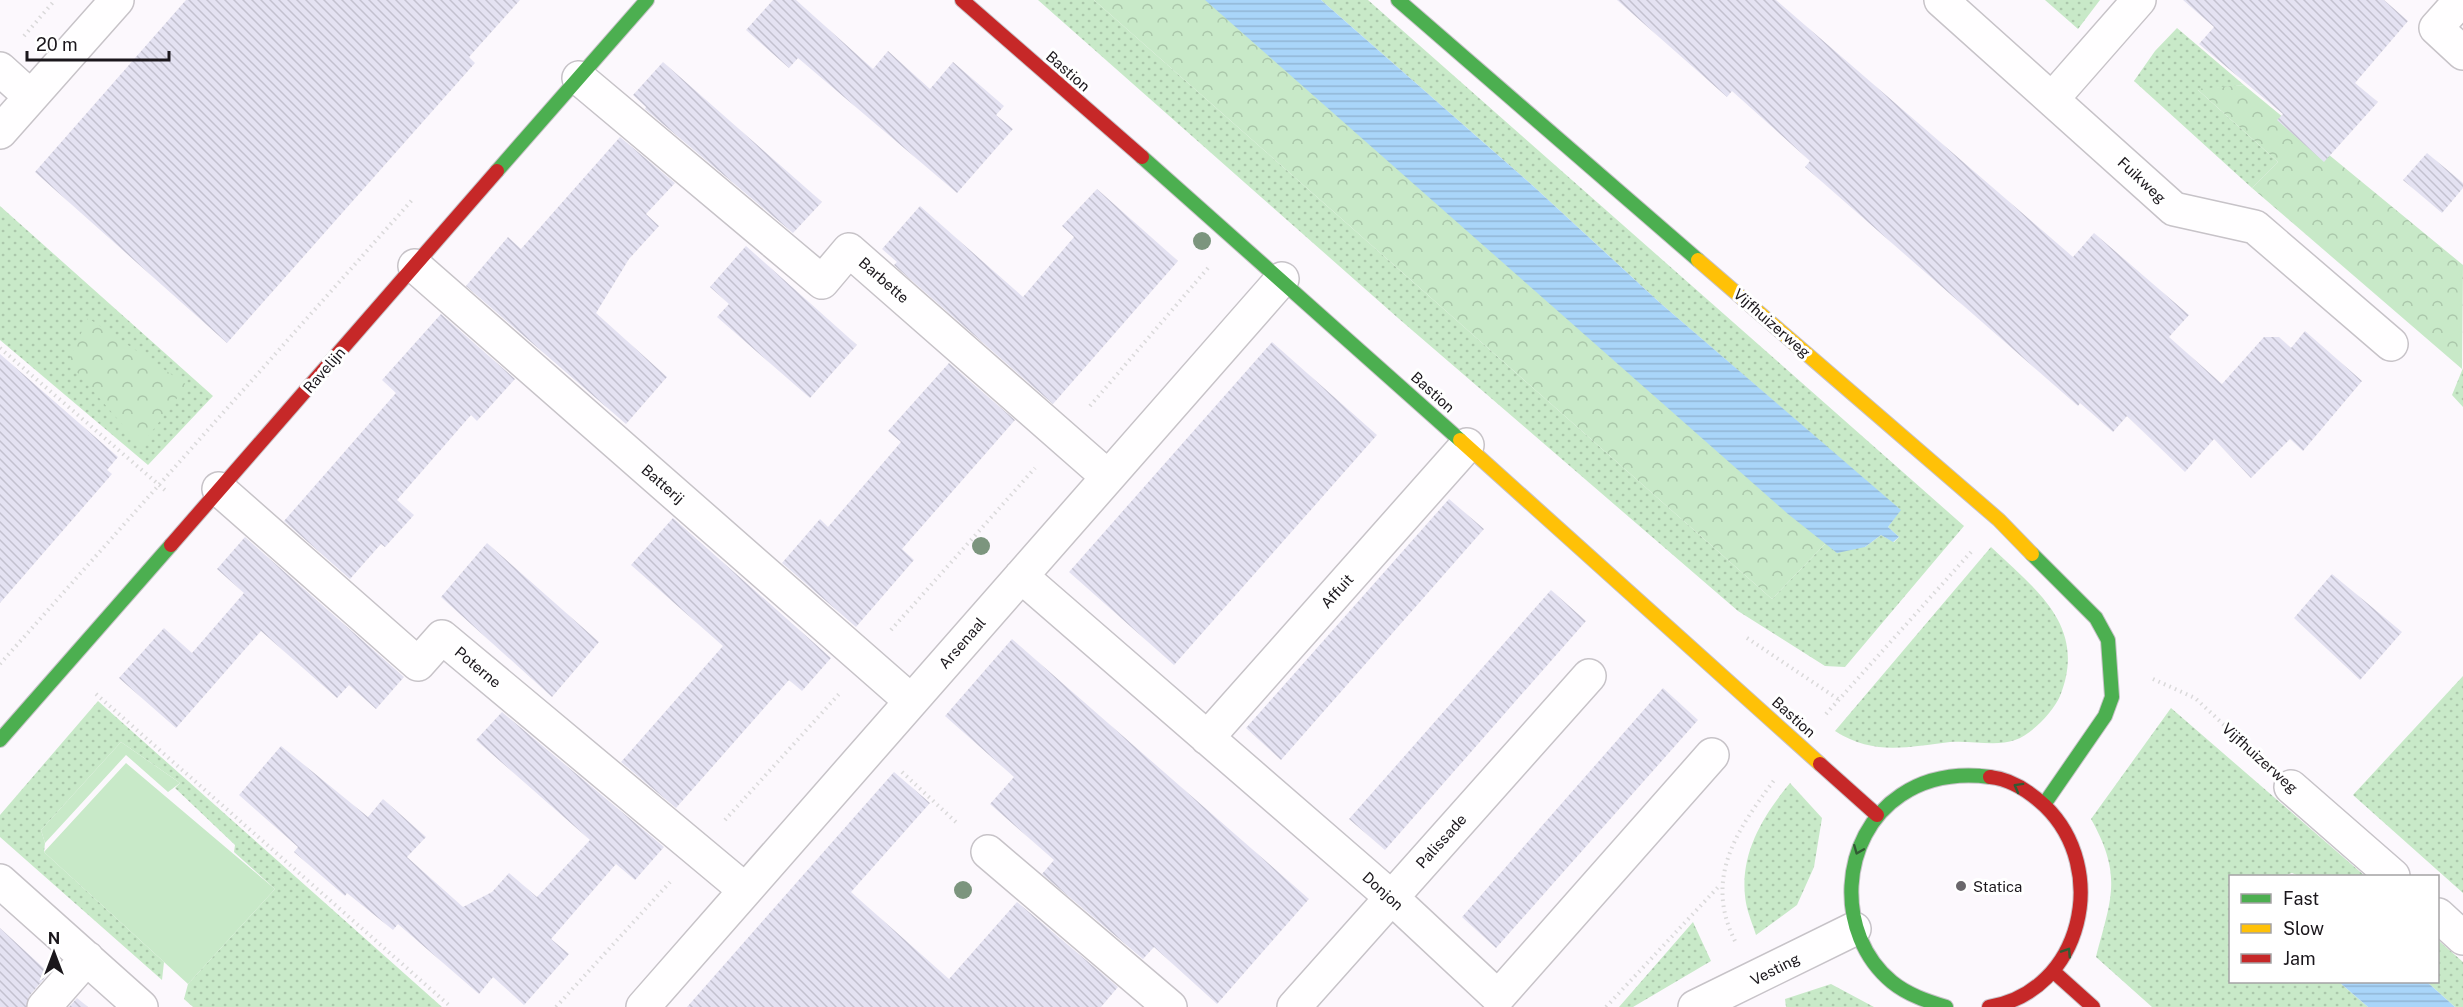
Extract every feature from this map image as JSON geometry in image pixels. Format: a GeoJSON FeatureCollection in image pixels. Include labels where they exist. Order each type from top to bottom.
{"type":"FeatureCollection","features":[{"type":"Feature","properties":{"kind":"street"},"geometry":{"type":"LineString","coordinates":[[0,132],[117,0]]}},
{"type":"Feature","properties":{"kind":"street","name":"Ravelijn"},"geometry":{"type":"LineString","coordinates":[[0,740],[647,0]]}},
{"type":"Feature","properties":{"kind":"street","name":"Bastion"},"geometry":{"type":"LineString","coordinates":[[962,0],[1282,279],[1876,815]]}},
{"type":"Feature","properties":{"kind":"street","name":"Vijfhuizerweg"},"geometry":{"type":"LineString","coordinates":[[1398,0],[2000,520],[2096,618],[2108,640],[2112,697],[2105,716],[2044,803]]}},
{"type":"Feature","properties":{"kind":"street","name":"Fuikweg"},"geometry":{"type":"LineString","coordinates":[[1941,0],[2053,98],[2174,209],[2255,227],[2391,344]]}},
{"type":"Feature","properties":{"kind":"street"},"geometry":{"type":"LineString","coordinates":[[2053,98],[2139,0]]}},
{"type":"Feature","properties":{"kind":"street"},"geometry":{"type":"LineString","coordinates":[[2461,0],[2436,28],[2463,53]]}},
{"type":"Feature","properties":{"kind":"street"},"geometry":{"type":"LineString","coordinates":[[0,69],[31,97]]}},
{"type":"Feature","properties":{"kind":"street","name":"Barbette"},"geometry":{"type":"LineString","coordinates":[[579,78],[822,282],[849,250],[1108,477]]}},
{"type":"Feature","properties":{"kind":"street","name":"Batterij"},"geometry":{"type":"LineString","coordinates":[[415,266],[911,701]]}},
{"type":"Feature","properties":{"kind":"street","name":"Arsenaal"},"geometry":{"type":"LineString","coordinates":[[643,1007],[1282,279]]}},
{"type":"Feature","properties":{"kind":"street","name":"Affuit"},"geometry":{"type":"LineString","coordinates":[[1207,738],[1467,445]]}},
{"type":"Feature","properties":{"kind":"street","name":"Poterne"},"geometry":{"type":"LineString","coordinates":[[219,489],[418,664],[442,636],[745,890]]}},
{"type":"Feature","properties":{"kind":"street","name":"Donjon"},"geometry":{"type":"LineString","coordinates":[[1022,576],[1391,897],[1498,997],[1712,755]]}},
{"type":"Feature","properties":{"kind":"street","name":"Palissade"},"geometry":{"type":"LineString","coordinates":[[1294,1007],[1589,676]]}},
{"type":"Feature","properties":{"kind":"street"},"geometry":{"type":"LineString","coordinates":[[1946,1007],[1925,1003],[1894,985],[1870,960],[1854,929],[1848,889],[1856,849],[1876,815],[1905,791],[1940,776],[1977,774],[2013,783],[2044,803],[2065,826],[2079,855],[2085,886],[2082,916],[2072,946],[2054,972],[2027,993],[1989,1007]]}},
{"type":"Feature","properties":{"kind":"street","name":"Vijfhuizerweg"},"geometry":{"type":"LineString","coordinates":[[2291,787],[2392,875]]}},
{"type":"Feature","properties":{"kind":"street"},"geometry":{"type":"LineString","coordinates":[[988,852],[1170,1007]]}},
{"type":"Feature","properties":{"kind":"street"},"geometry":{"type":"LineString","coordinates":[[0,880],[141,1007]]}},
{"type":"Feature","properties":{"kind":"street"},"geometry":{"type":"LineString","coordinates":[[2439,916],[2463,938]]}},
{"type":"Feature","properties":{"kind":"street","name":"Vesting"},"geometry":{"type":"LineString","coordinates":[[1695,1007],[1755,980],[1854,929]]}},
{"type":"Feature","properties":{"kind":"street"},"geometry":{"type":"LineString","coordinates":[[44,1007],[87,958]]}},
{"type":"Feature","properties":{"kind":"street"},"geometry":{"type":"LineString","coordinates":[[2054,972],[2093,1007]]}},
{"type":"Feature","properties":{"kind":"path"},"geometry":{"type":"LineString","coordinates":[[23,36],[55,0]]}},
{"type":"Feature","properties":{"kind":"path"},"geometry":{"type":"LineString","coordinates":[[0,664],[418,194]]}},
{"type":"Feature","properties":{"kind":"path"},"geometry":{"type":"LineString","coordinates":[[556,1007],[600,962],[867,663],[881,641],[1063,437],[1234,238]]}},
{"type":"Feature","properties":{"kind":"path"},"geometry":{"type":"LineString","coordinates":[[0,348],[196,517]]}},
{"type":"Feature","properties":{"kind":"path"},"geometry":{"type":"LineString","coordinates":[[1606,1007],[1721,884],[1740,827],[1800,745],[2000,520]]}},
{"type":"Feature","properties":{"kind":"path"},"geometry":{"type":"LineString","coordinates":[[65,666],[451,1007]]}},
{"type":"Feature","properties":{"kind":"path","name":"Vijfhuizerweg"},"geometry":{"type":"LineString","coordinates":[[2109,670],[2147,676],[2195,698],[2291,787]]}},
{"type":"Feature","properties":{"kind":"path"},"geometry":{"type":"LineString","coordinates":[[872,746],[988,852]]}},
{"type":"Feature","properties":{"kind":"path"},"geometry":{"type":"LineString","coordinates":[[1721,884],[1730,931],[1755,980]]}},
{"type":"Feature","properties":{"kind":"green space"},"geometry":{"type":"Polygon","coordinates":[[[1038,0],[1094,0],[1772,599],[1826,543],[1865,547],[1881,535],[1894,542],[1899,537],[1888,527],[1900,510],[1659,302],[1532,185],[1321,0],[1368,0],[1964,526],[1845,667],[1825,666],[1738,611],[1398,318],[1038,0]]]}},
{"type":"Feature","properties":{"kind":"green space"},"geometry":{"type":"Polygon","coordinates":[[[1094,0],[1206,0],[1826,543],[1772,599],[1094,0]]]}},
{"type":"Feature","properties":{"kind":"green space"},"geometry":{"type":"Polygon","coordinates":[[[2045,0],[2100,0],[2078,29],[2045,0]]]}},
{"type":"Feature","properties":{"kind":"green space"},"geometry":{"type":"Polygon","coordinates":[[[2177,28],[2244,85],[2198,90],[2278,162],[2252,188],[2134,81],[2155,51],[2177,28]]]}},
{"type":"Feature","properties":{"kind":"green space"},"geometry":{"type":"Polygon","coordinates":[[[2244,85],[2463,265],[2462,369],[2252,188],[2278,162],[2197,89],[2244,85]]]}},
{"type":"Feature","properties":{"kind":"green space"},"geometry":{"type":"Polygon","coordinates":[[[0,206],[213,396],[148,465],[0,340],[0,206]]]}},
{"type":"Feature","properties":{"kind":"green space"},"geometry":{"type":"Polygon","coordinates":[[[88,318],[187,385],[141,446],[68,362],[88,318]]]}},
{"type":"Feature","properties":{"kind":"green space"},"geometry":{"type":"Polygon","coordinates":[[[2463,368],[2463,407],[2452,395],[2463,368]]]}},
{"type":"Feature","properties":{"kind":"green space"},"geometry":{"type":"Polygon","coordinates":[[[1991,547],[2040,595],[2053,611],[2062,629],[2067,649],[2067,671],[2060,696],[2047,715],[2035,728],[2022,737],[2000,743],[1950,742],[1891,748],[1877,747],[1849,739],[1835,731],[1991,547]]]}},
{"type":"Feature","properties":{"kind":"green space"},"geometry":{"type":"Polygon","coordinates":[[[2463,676],[2463,893],[2353,795],[2463,676]]]}},
{"type":"Feature","properties":{"kind":"green space"},"geometry":{"type":"Polygon","coordinates":[[[98,701],[442,1007],[193,1007],[184,999],[188,984],[275,889],[234,852],[235,845],[175,788],[180,783],[121,742],[41,830],[45,843],[44,852],[164,962],[162,980],[0,837],[0,815],[98,701]]]}},
{"type":"Feature","properties":{"kind":"green space"},"geometry":{"type":"Polygon","coordinates":[[[2171,708],[2364,875],[2297,875],[2292,873],[2286,875],[2229,875],[2229,983],[2340,983],[2368,1007],[2152,1007],[2096,957],[2109,903],[2111,872],[2101,839],[2091,819],[2171,708]]]}},
{"type":"Feature","properties":{"kind":"green space"},"geometry":{"type":"Polygon","coordinates":[[[121,742],[180,783],[168,792],[126,755],[45,843],[41,830],[121,742]]]}},
{"type":"Feature","properties":{"kind":"green space"},"geometry":{"type":"Polygon","coordinates":[[[126,763],[275,889],[188,984],[44,852],[126,763]]]}},
{"type":"Feature","properties":{"kind":"green space"},"geometry":{"type":"Polygon","coordinates":[[[1790,783],[1822,818],[1814,867],[1797,905],[1756,935],[1747,907],[1744,886],[1749,853],[1754,838],[1770,809],[1790,783]]]}},
{"type":"Feature","properties":{"kind":"green space"},"geometry":{"type":"Polygon","coordinates":[[[1693,922],[1711,961],[1633,1007],[1619,1007],[1693,922]]]}},
{"type":"Feature","properties":{"kind":"green space"},"geometry":{"type":"Polygon","coordinates":[[[2439,941],[2463,962],[2463,1007],[2455,1007],[2428,983],[2439,983],[2439,941]]]}},
{"type":"Feature","properties":{"kind":"green space"},"geometry":{"type":"Polygon","coordinates":[[[1831,984],[1874,1007],[1786,1007],[1785,999],[1831,984]]]}},
{"type":"Feature","properties":{"kind":"water"},"geometry":{"type":"Polygon","coordinates":[[[1205,0],[1321,0],[1532,185],[1659,302],[1901,510],[1888,527],[1899,537],[1893,542],[1881,535],[1865,547],[1837,553],[1788,514],[1205,0]]]}},
{"type":"Feature","properties":{"kind":"water"},"geometry":{"type":"Polygon","coordinates":[[[2340,983],[2428,983],[2455,1007],[2368,1007],[2340,983]]]}},
{"type":"Feature","properties":{"kind":"building"},"geometry":{"type":"Polygon","coordinates":[[[186,0],[520,0],[469,57],[475,63],[227,343],[35,172],[186,0]]]}},
{"type":"Feature","properties":{"kind":"building"},"geometry":{"type":"Polygon","coordinates":[[[773,0],[796,0],[873,69],[888,51],[930,89],[953,62],[1004,106],[996,115],[1013,129],[957,193],[798,58],[789,68],[746,30],[773,0]]]}},
{"type":"Feature","properties":{"kind":"building"},"geometry":{"type":"Polygon","coordinates":[[[1617,0],[1776,0],[2073,257],[2094,233],[2189,315],[2169,337],[2222,384],[2264,337],[2279,337],[2291,348],[2305,331],[2362,381],[2303,451],[2290,439],[2251,478],[2214,439],[2185,472],[2127,416],[2113,432],[2080,403],[2078,406],[1805,167],[1810,161],[1732,91],[1727,97],[1617,0]]]}},
{"type":"Feature","properties":{"kind":"building"},"geometry":{"type":"Polygon","coordinates":[[[2183,0],[2384,0],[2408,21],[2355,83],[2378,102],[2324,162],[2277,120],[2283,114],[2199,44],[2214,27],[2183,0]]]}},
{"type":"Feature","properties":{"kind":"building"},"geometry":{"type":"Polygon","coordinates":[[[663,62],[822,202],[793,233],[645,109],[646,107],[633,95],[663,62]]]}},
{"type":"Feature","properties":{"kind":"building"},"geometry":{"type":"Polygon","coordinates":[[[620,137],[675,183],[646,214],[659,226],[629,259],[596,313],[667,377],[626,424],[466,286],[508,237],[521,249],[620,137]]]}},
{"type":"Feature","properties":{"kind":"building"},"geometry":{"type":"Polygon","coordinates":[[[2427,153],[2463,183],[2463,188],[2442,213],[2403,180],[2427,153]]]}},
{"type":"Feature","properties":{"kind":"building"},"geometry":{"type":"Polygon","coordinates":[[[1097,189],[1178,261],[1053,404],[894,265],[897,262],[882,249],[920,206],[1023,297],[1074,237],[1062,226],[1097,189]]]}},
{"type":"Feature","properties":{"kind":"building"},"geometry":{"type":"Polygon","coordinates":[[[746,246],[857,345],[810,398],[717,317],[729,304],[710,287],[746,246]]]}},
{"type":"Feature","properties":{"kind":"building"},"geometry":{"type":"Polygon","coordinates":[[[441,314],[515,379],[477,421],[471,415],[397,500],[414,515],[385,547],[381,544],[350,579],[284,521],[396,393],[382,380],[441,314]]]}},
{"type":"Feature","properties":{"kind":"building"},"geometry":{"type":"Polygon","coordinates":[[[1272,342],[1377,435],[1174,665],[1069,572],[1272,342]]]}},
{"type":"Feature","properties":{"kind":"building"},"geometry":{"type":"Polygon","coordinates":[[[0,354],[118,457],[107,470],[112,474],[0,603],[0,354]]]}},
{"type":"Feature","properties":{"kind":"building"},"geometry":{"type":"Polygon","coordinates":[[[949,363],[1015,420],[902,549],[914,560],[856,627],[782,563],[820,519],[828,527],[901,442],[888,431],[949,363]]]}},
{"type":"Feature","properties":{"kind":"building"},"geometry":{"type":"Polygon","coordinates":[[[1449,499],[1484,529],[1281,760],[1246,728],[1449,499]]]}},
{"type":"Feature","properties":{"kind":"building"},"geometry":{"type":"Polygon","coordinates":[[[673,518],[831,658],[802,691],[789,680],[676,808],[621,762],[723,646],[631,565],[673,518]]]}},
{"type":"Feature","properties":{"kind":"building"},"geometry":{"type":"Polygon","coordinates":[[[245,537],[404,677],[376,709],[349,685],[337,698],[261,631],[176,728],[119,678],[164,628],[192,653],[244,593],[217,569],[245,537]]]}},
{"type":"Feature","properties":{"kind":"building"},"geometry":{"type":"Polygon","coordinates":[[[487,543],[599,642],[552,697],[441,597],[487,543]]]}},
{"type":"Feature","properties":{"kind":"building"},"geometry":{"type":"Polygon","coordinates":[[[2332,574],[2402,632],[2360,680],[2294,618],[2332,574]]]}},
{"type":"Feature","properties":{"kind":"building"},"geometry":{"type":"Polygon","coordinates":[[[1551,590],[1586,621],[1385,850],[1349,819],[1551,590]]]}},
{"type":"Feature","properties":{"kind":"building"},"geometry":{"type":"Polygon","coordinates":[[[1012,639],[1309,899],[1217,1004],[1154,947],[1143,959],[1042,874],[1054,860],[990,804],[1014,777],[945,716],[1012,639]]]}},
{"type":"Feature","properties":{"kind":"building"},"geometry":{"type":"Polygon","coordinates":[[[1663,688],[1698,720],[1496,948],[1462,917],[1663,688]]]}},
{"type":"Feature","properties":{"kind":"building"},"geometry":{"type":"Polygon","coordinates":[[[502,712],[664,847],[635,880],[616,864],[551,939],[569,954],[524,1005],[493,977],[479,994],[398,924],[393,930],[347,893],[345,896],[294,852],[298,847],[239,795],[281,746],[368,817],[383,799],[426,837],[407,857],[463,907],[492,892],[509,873],[537,897],[590,840],[476,740],[502,712]]]}},
{"type":"Feature","properties":{"kind":"building"},"geometry":{"type":"Polygon","coordinates":[[[894,772],[930,803],[851,892],[949,979],[1017,902],[1118,987],[1101,1007],[687,1007],[894,772]]]}},
{"type":"Feature","properties":{"kind":"building"},"geometry":{"type":"Polygon","coordinates":[[[0,928],[49,973],[30,995],[26,1007],[0,1007],[0,928]]]}},
{"type":"Feature","properties":{"kind":"building"},"geometry":{"type":"Polygon","coordinates":[[[77,998],[88,1007],[69,1007],[77,998]]]}},
{"type":"Feature","properties":{"kind":"traffic: fast"},"geometry":{"type":"LineString","coordinates":[[497,171],[647,0]]}},
{"type":"Feature","properties":{"kind":"traffic: fast"},"geometry":{"type":"LineString","coordinates":[[1398,0],[1698,260]]}},
{"type":"Feature","properties":{"kind":"traffic: fast"},"geometry":{"type":"LineString","coordinates":[[1142,157],[1460,440]]}},
{"type":"Feature","properties":{"kind":"traffic: fast"},"geometry":{"type":"LineString","coordinates":[[0,740],[171,545]]}},
{"type":"Feature","properties":{"kind":"traffic: fast"},"geometry":{"type":"LineString","coordinates":[[2032,554],[2096,618],[2108,640],[2112,697],[2105,716],[2045,803]]}},
{"type":"Feature","properties":{"kind":"traffic: fast"},"geometry":{"type":"LineString","coordinates":[[1946,1007],[1905,991],[1892,982],[1873,962],[1860,938],[1853,913],[1852,886],[1856,860],[1865,835],[1880,813],[1901,795],[1933,780],[1955,776],[1990,777]]}},
{"type":"Feature","properties":{"kind":"traffic: slow"},"geometry":{"type":"LineString","coordinates":[[1698,260],[1999,520],[2032,554]]}},
{"type":"Feature","properties":{"kind":"traffic: slow"},"geometry":{"type":"LineString","coordinates":[[1460,440],[1820,764]]}},
{"type":"Feature","properties":{"kind":"traffic: jam"},"geometry":{"type":"LineString","coordinates":[[962,0],[1142,157]]}},
{"type":"Feature","properties":{"kind":"traffic: jam"},"geometry":{"type":"LineString","coordinates":[[171,545],[497,171]]}},
{"type":"Feature","properties":{"kind":"traffic: jam"},"geometry":{"type":"LineString","coordinates":[[1820,764],[1877,815]]}},
{"type":"Feature","properties":{"kind":"traffic: jam"},"geometry":{"type":"LineString","coordinates":[[1989,1007],[2021,996],[2047,978],[2065,953],[2077,924],[2081,893],[2077,862],[2065,832],[2045,806],[2020,787],[2005,780],[1990,777]]}},
{"type":"Feature","properties":{"kind":"traffic: jam"},"geometry":{"type":"LineString","coordinates":[[2054,972],[2093,1007]]}},
{"type":"Feature","properties":{"kind":"place","name":"Statica"},"geometry":{"type":"Point","coordinates":[1961,886]}}]}
